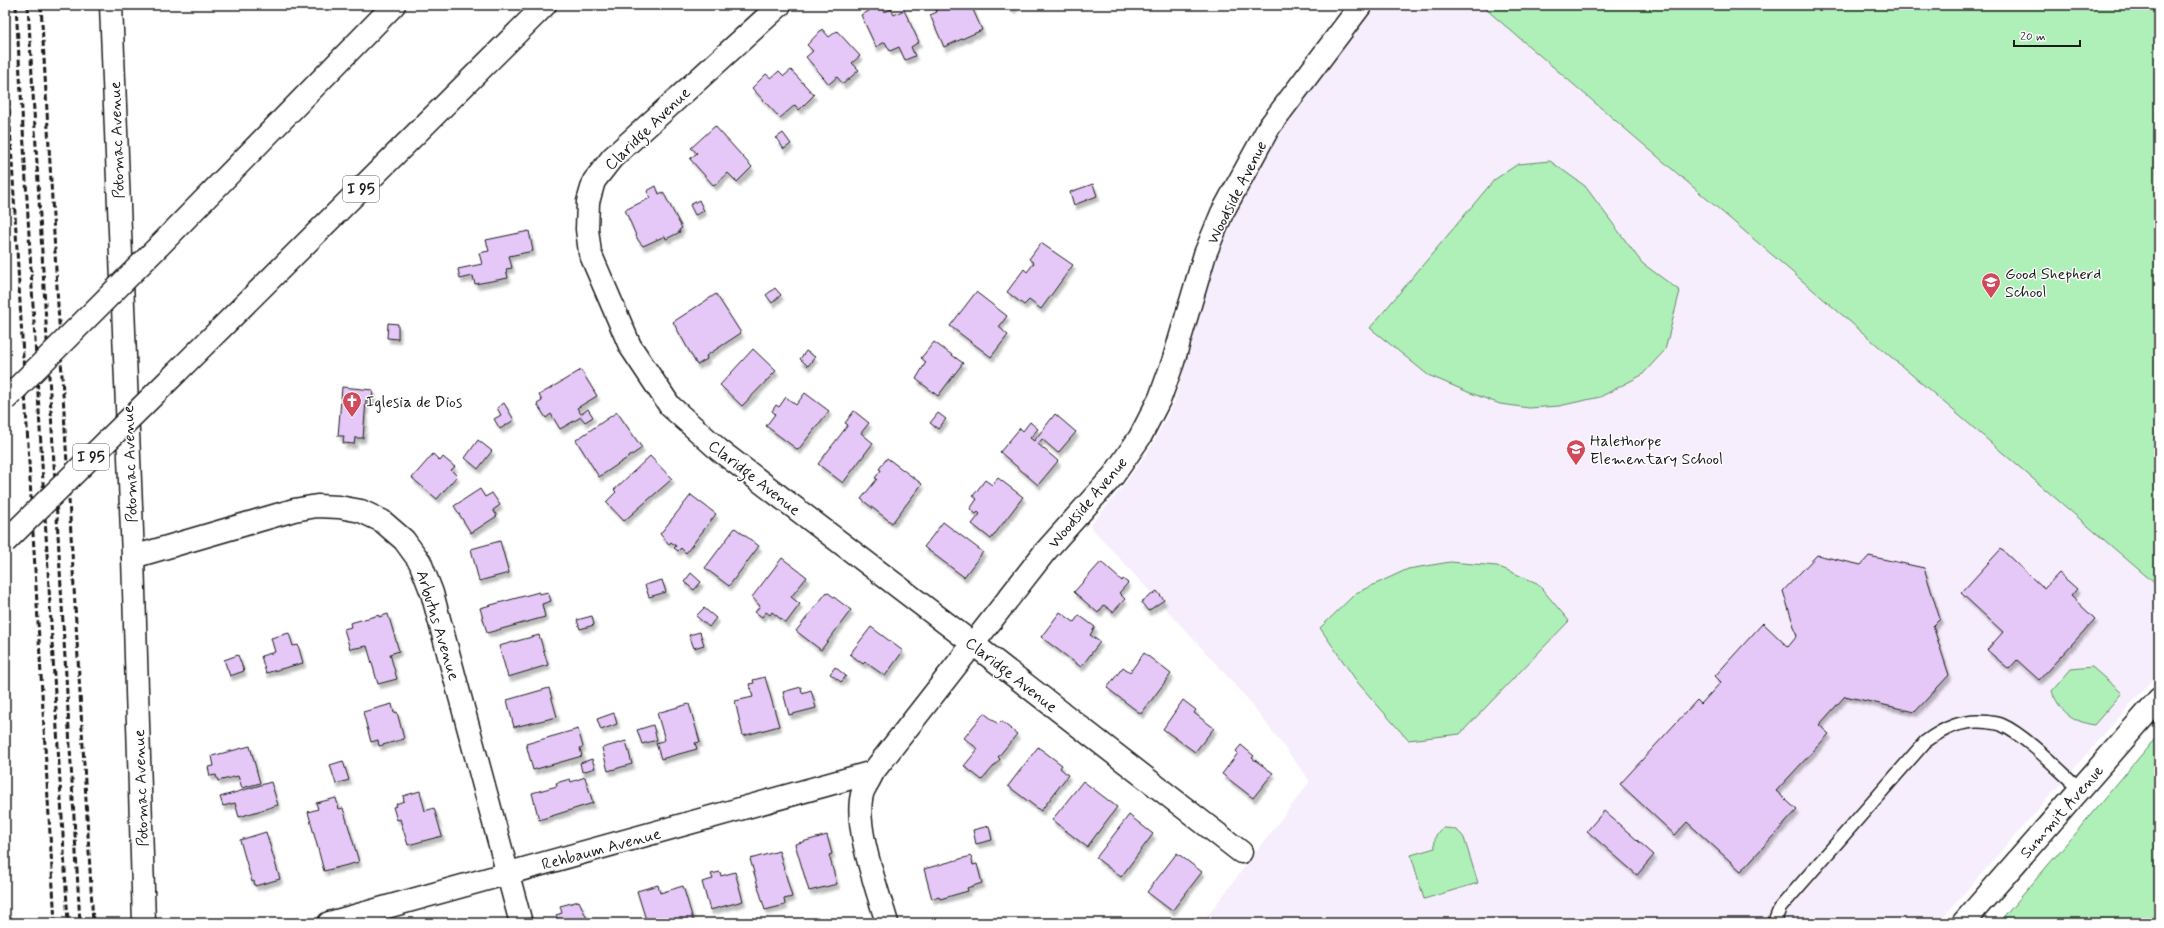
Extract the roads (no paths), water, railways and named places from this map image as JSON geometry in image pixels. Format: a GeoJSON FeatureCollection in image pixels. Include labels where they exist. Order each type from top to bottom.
{"type":"FeatureCollection","features":[{"type":"Feature","properties":{"kind":"main road","name":"Potomac Avenue"},"geometry":{"type":"LineString","coordinates":[[111,5],[133,557],[144,923]]}},
{"type":"Feature","properties":{"kind":"main road"},"geometry":{"type":"LineString","coordinates":[[5,400],[160,246],[394,5]]}},
{"type":"Feature","properties":{"kind":"main road","name":"I 95"},"geometry":{"type":"LineString","coordinates":[[5,542],[544,5]]}},
{"type":"Feature","properties":{"kind":"main road","name":"Claridge Avenue"},"geometry":{"type":"LineString","coordinates":[[780,5],[607,163],[594,180],[588,202],[587,230],[590,253],[630,346],[670,406],[718,450],[972,643],[1241,852]]}},
{"type":"Feature","properties":{"kind":"main road","name":"Woodside Avenue"},"geometry":{"type":"LineString","coordinates":[[887,923],[863,837],[860,813],[863,792],[873,772],[972,643],[1044,553],[1113,476],[1140,437],[1160,398],[1173,362],[1205,254],[1222,213],[1269,127],[1361,5]]}},
{"type":"Feature","properties":{"kind":"main road","name":"Arbutus Avenue"},"geometry":{"type":"LineString","coordinates":[[133,557],[317,506],[361,511],[382,521],[404,540],[420,562],[432,593],[521,923]]}},
{"type":"Feature","properties":{"kind":"main road","name":"Summit Avenue"},"geometry":{"type":"LineString","coordinates":[[1963,923],[2159,699]]}},
{"type":"Feature","properties":{"kind":"main road","name":"Rehbaum Avenue"},"geometry":{"type":"LineString","coordinates":[[329,923],[873,772]]}},
{"type":"Feature","properties":{"kind":"lane"},"geometry":{"type":"LineString","coordinates":[[1774,923],[1780,908],[1925,742],[1942,730],[1961,722],[1980,721],[2001,724],[2019,735],[2080,789]]}},
{"type":"Feature","properties":{"kind":"railway"},"geometry":{"type":"LineString","coordinates":[[16,5],[68,923]]}},
{"type":"Feature","properties":{"kind":"railway"},"geometry":{"type":"LineString","coordinates":[[28,5],[80,923]]}},
{"type":"Feature","properties":{"kind":"railway"},"geometry":{"type":"LineString","coordinates":[[41,5],[93,923]]}},
{"type":"Feature","properties":{"kind":"railway"},"geometry":{"type":"LineString","coordinates":[[5,37],[55,923]]}},
{"type":"Feature","properties":{"kind":"place","name":"Good Shepherd School"},"geometry":{"type":"Point","coordinates":[1991,299]}},
{"type":"Feature","properties":{"kind":"place","name":"Iglesia de Dios"},"geometry":{"type":"Point","coordinates":[352,418]}},
{"type":"Feature","properties":{"kind":"place","name":"Halethorpe Elementary School"},"geometry":{"type":"Point","coordinates":[1576,466]}}]}
